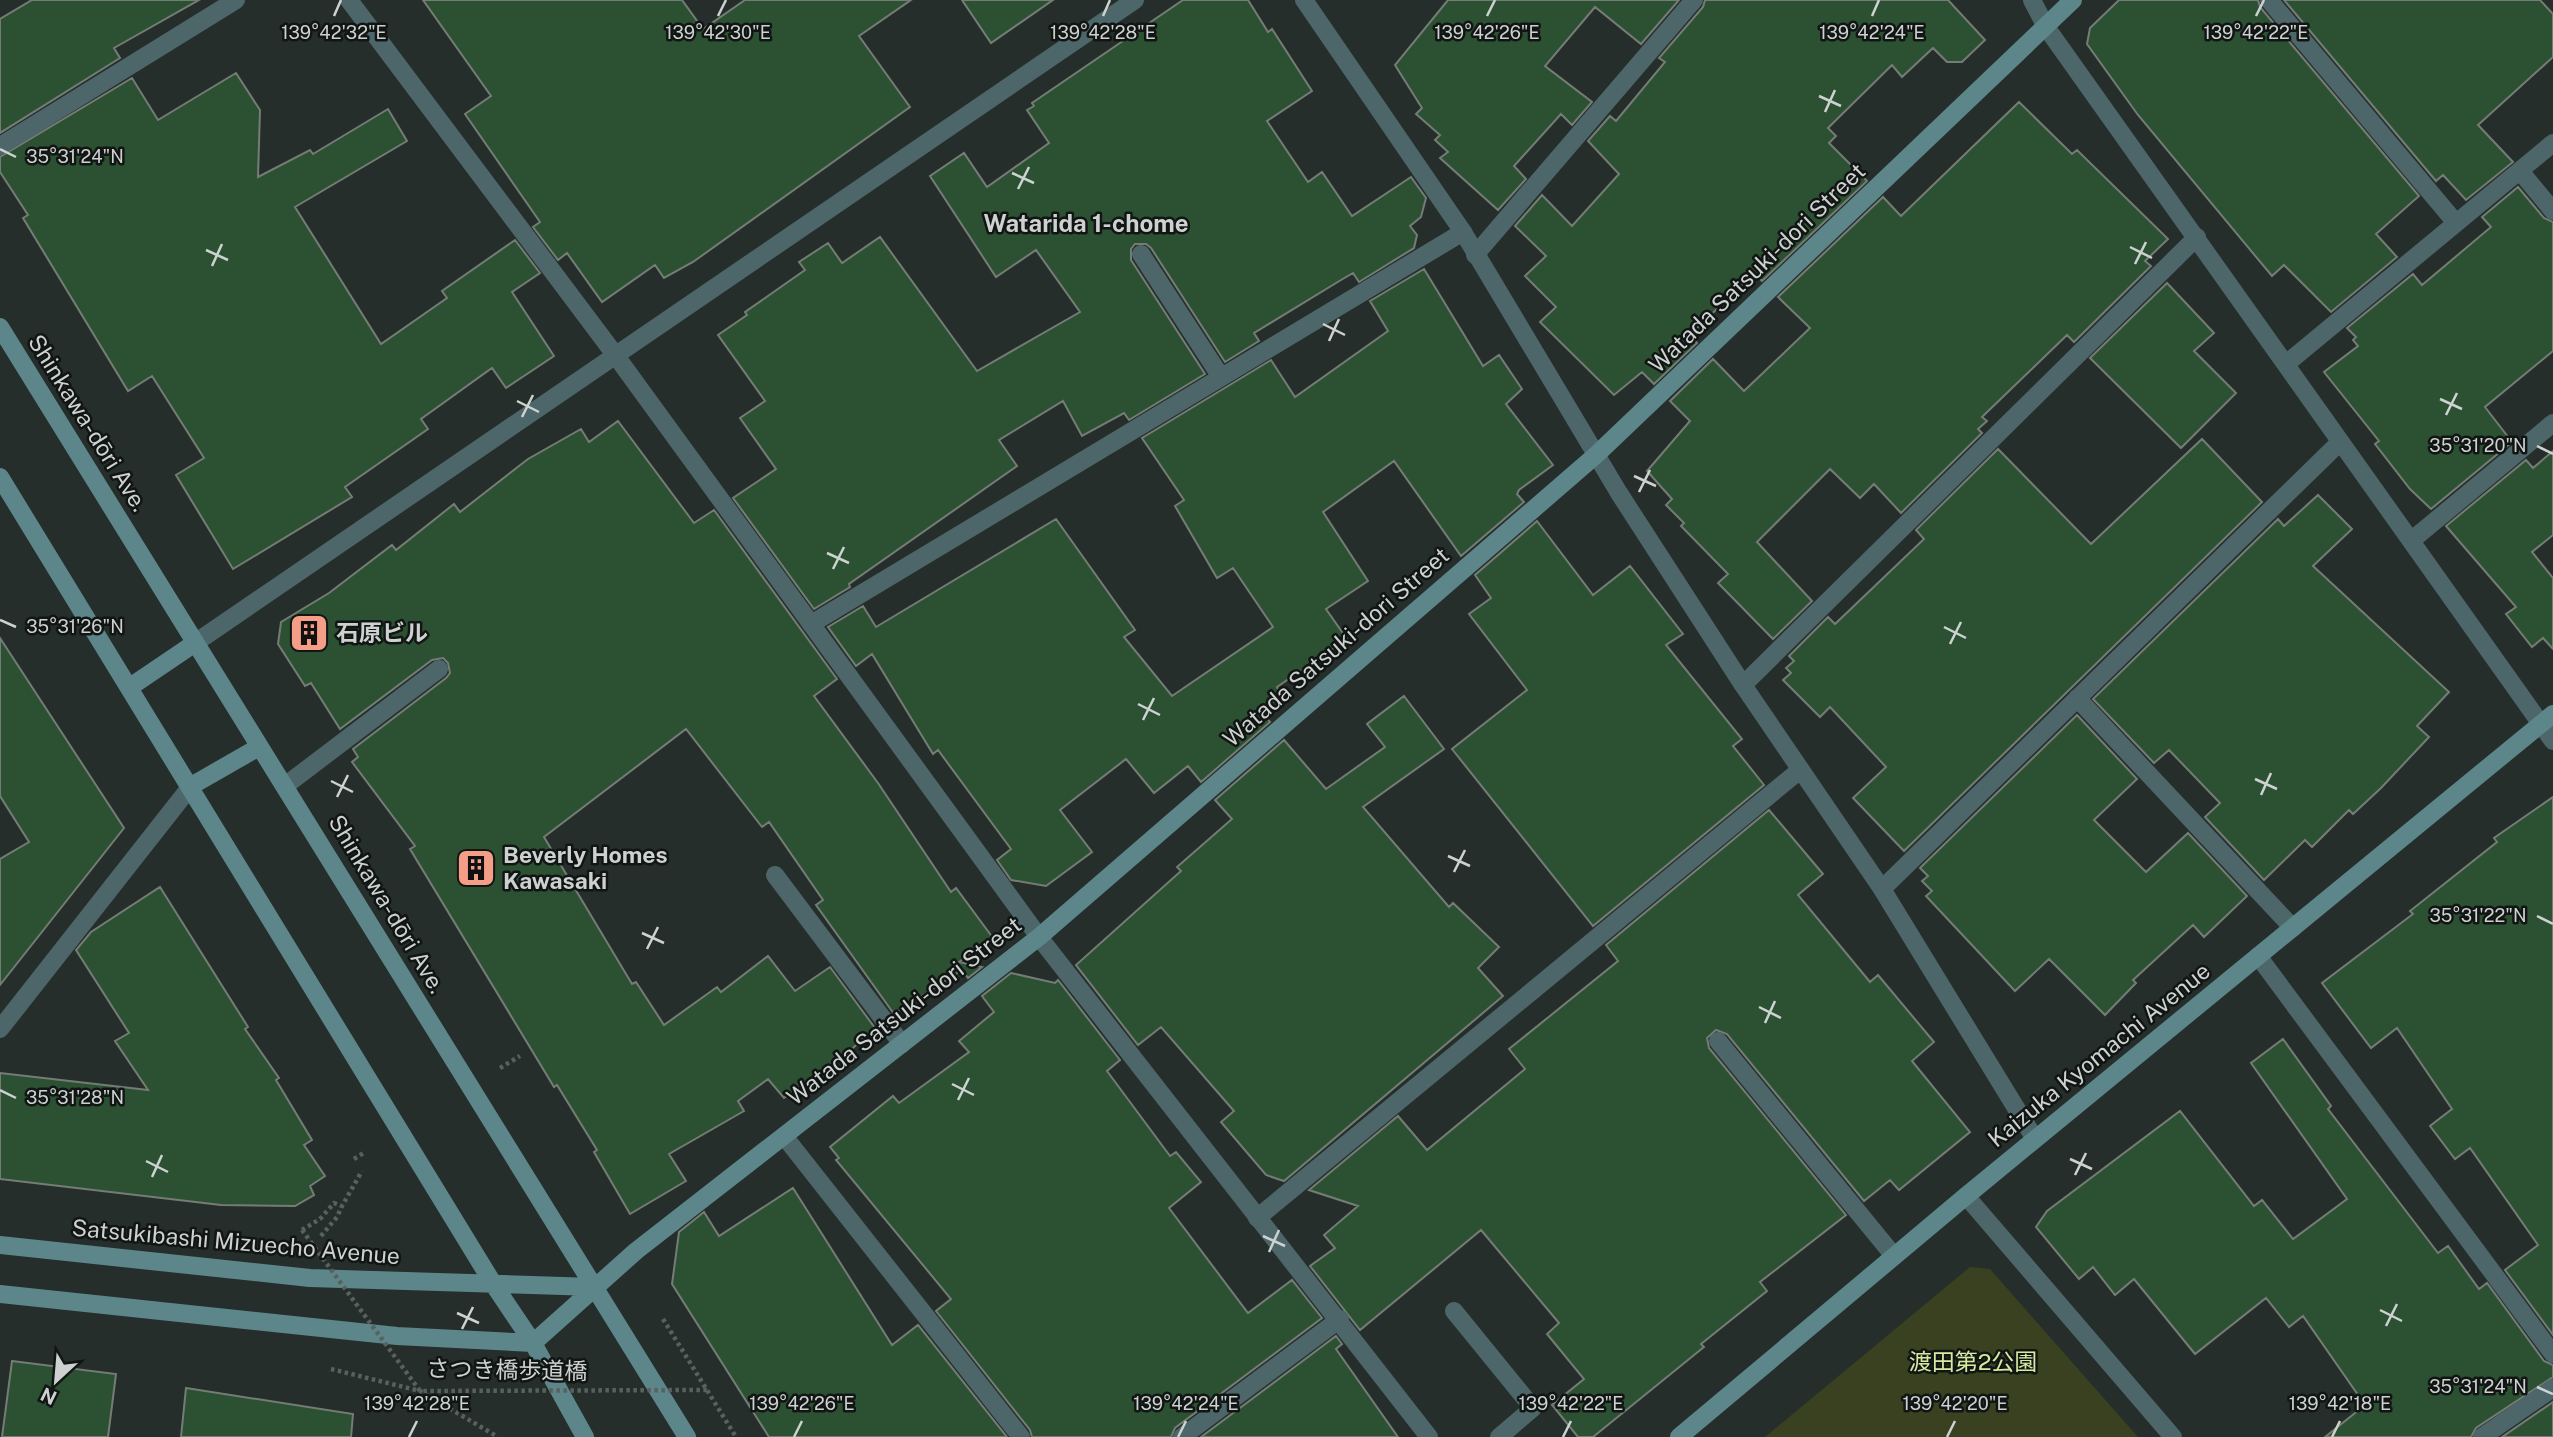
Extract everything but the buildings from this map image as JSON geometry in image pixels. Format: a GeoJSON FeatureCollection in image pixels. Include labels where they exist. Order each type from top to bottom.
{"type":"FeatureCollection","features":[{"type":"Feature","properties":{"kind":"street"},"geometry":{"type":"LineString","coordinates":[[0,146],[236,0]]}},
{"type":"Feature","properties":{"kind":"street"},"geometry":{"type":"LineString","coordinates":[[349,0],[616,356],[1039,937],[1257,1218],[1340,1319],[1429,1437]]}},
{"type":"Feature","properties":{"kind":"street"},"geometry":{"type":"LineString","coordinates":[[130,687],[1135,0]]}},
{"type":"Feature","properties":{"kind":"street"},"geometry":{"type":"LineString","coordinates":[[1304,0],[1463,232],[1596,455],[1743,685],[1882,889],[2035,1139]]}},
{"type":"Feature","properties":{"kind":"street"},"geometry":{"type":"LineString","coordinates":[[1475,255],[1694,0]]}},
{"type":"Feature","properties":{"kind":"street"},"geometry":{"type":"LineString","coordinates":[[2032,0],[2046,27],[2197,237],[2339,443],[2547,718],[2553,741]]}},
{"type":"Feature","properties":{"kind":"street","name":"Watada Satsuki-dori Street"},"geometry":{"type":"LineString","coordinates":[[533,1343],[594,1287],[1039,937],[1596,455],[2073,0]]}},
{"type":"Feature","properties":{"kind":"street"},"geometry":{"type":"LineString","coordinates":[[2269,0],[2456,223]]}},
{"type":"Feature","properties":{"kind":"street"},"geometry":{"type":"LineString","coordinates":[[2286,364],[2553,143]]}},
{"type":"Feature","properties":{"kind":"street"},"geometry":{"type":"LineString","coordinates":[[2520,171],[2553,211]]}},
{"type":"Feature","properties":{"kind":"street"},"geometry":{"type":"LineString","coordinates":[[811,624],[1463,232]]}},
{"type":"Feature","properties":{"kind":"street"},"geometry":{"type":"LineString","coordinates":[[1743,685],[2197,237]]}},
{"type":"Feature","properties":{"kind":"street"},"geometry":{"type":"LineString","coordinates":[[1141,254],[1221,377]]}},
{"type":"Feature","properties":{"kind":"street","name":"Shinkawa-dōri Ave."},"geometry":{"type":"LineString","coordinates":[[0,327],[259,747],[286,785],[687,1437]]}},
{"type":"Feature","properties":{"kind":"street"},"geometry":{"type":"LineString","coordinates":[[2412,540],[2553,423]]}},
{"type":"Feature","properties":{"kind":"street"},"geometry":{"type":"LineString","coordinates":[[1882,889],[2339,443]]}},
{"type":"Feature","properties":{"kind":"street"},"geometry":{"type":"LineString","coordinates":[[0,477],[533,1343],[585,1437]]}},
{"type":"Feature","properties":{"kind":"street"},"geometry":{"type":"LineString","coordinates":[[286,785],[439,669]]}},
{"type":"Feature","properties":{"kind":"street"},"geometry":{"type":"LineString","coordinates":[[2077,698],[2292,928]]}},
{"type":"Feature","properties":{"kind":"street","name":"Kaizuka Kyomachi Avenue"},"geometry":{"type":"LineString","coordinates":[[1679,1437],[1965,1196],[2547,718]]}},
{"type":"Feature","properties":{"kind":"street"},"geometry":{"type":"LineString","coordinates":[[0,1029],[191,786],[259,747]]}},
{"type":"Feature","properties":{"kind":"street"},"geometry":{"type":"LineString","coordinates":[[1257,1218],[1800,770]]}},
{"type":"Feature","properties":{"kind":"street"},"geometry":{"type":"LineString","coordinates":[[775,875],[902,1044]]}},
{"type":"Feature","properties":{"kind":"street"},"geometry":{"type":"LineString","coordinates":[[2258,956],[2553,1354]]}},
{"type":"Feature","properties":{"kind":"street"},"geometry":{"type":"LineString","coordinates":[[1717,1041],[1894,1256]]}},
{"type":"Feature","properties":{"kind":"street"},"geometry":{"type":"LineString","coordinates":[[784,1136],[1021,1437]]}},
{"type":"Feature","properties":{"kind":"street"},"geometry":{"type":"LineString","coordinates":[[1965,1196],[2173,1437]]}},
{"type":"Feature","properties":{"kind":"street","name":"Satsukibashi Mizuecho Avenue"},"geometry":{"type":"LineString","coordinates":[[0,1245],[310,1278],[594,1287]]}},
{"type":"Feature","properties":{"kind":"street"},"geometry":{"type":"LineString","coordinates":[[0,1294],[397,1336],[533,1343]]}},
{"type":"Feature","properties":{"kind":"street"},"geometry":{"type":"LineString","coordinates":[[1454,1311],[1534,1408],[1499,1437]]}},
{"type":"Feature","properties":{"kind":"street"},"geometry":{"type":"LineString","coordinates":[[1182,1437],[1340,1319]]}},
{"type":"Feature","properties":{"kind":"street"},"geometry":{"type":"LineString","coordinates":[[2482,1437],[2553,1388]]}},
{"type":"Feature","properties":{"kind":"path"},"geometry":{"type":"LineString","coordinates":[[500,1068],[520,1056]]}},
{"type":"Feature","properties":{"kind":"path"},"geometry":{"type":"LineString","coordinates":[[354,1159],[365,1152]]}},
{"type":"Feature","properties":{"kind":"path"},"geometry":{"type":"LineString","coordinates":[[321,1236],[337,1217],[362,1171]]}},
{"type":"Feature","properties":{"kind":"path","name":"さつき橋歩道橋"},"geometry":{"type":"LineString","coordinates":[[342,1206],[334,1203],[320,1219],[302,1230],[420,1391],[707,1390]]}},
{"type":"Feature","properties":{"kind":"path"},"geometry":{"type":"LineString","coordinates":[[663,1319],[736,1437]]}},
{"type":"Feature","properties":{"kind":"path"},"geometry":{"type":"LineString","coordinates":[[331,1369],[420,1391],[498,1437]]}},
{"type":"Feature","properties":{"kind":"green space","name":"渡田第2公園"},"geometry":{"type":"Polygon","coordinates":[[[1970,1267],[1990,1269],[2138,1437],[1765,1437],[1970,1267]]]}},
{"type":"Feature","properties":{"kind":"place","name":"石原ビル"},"geometry":{"type":"Point","coordinates":[309,633]}},
{"type":"Feature","properties":{"kind":"place","name":"Beverly Homes Kawasaki"},"geometry":{"type":"Point","coordinates":[476,868]}},
{"type":"Feature","properties":{"kind":"district","name":"Watarida 1-chome"},"geometry":{"type":"Point","coordinates":[1086,224]}}]}
